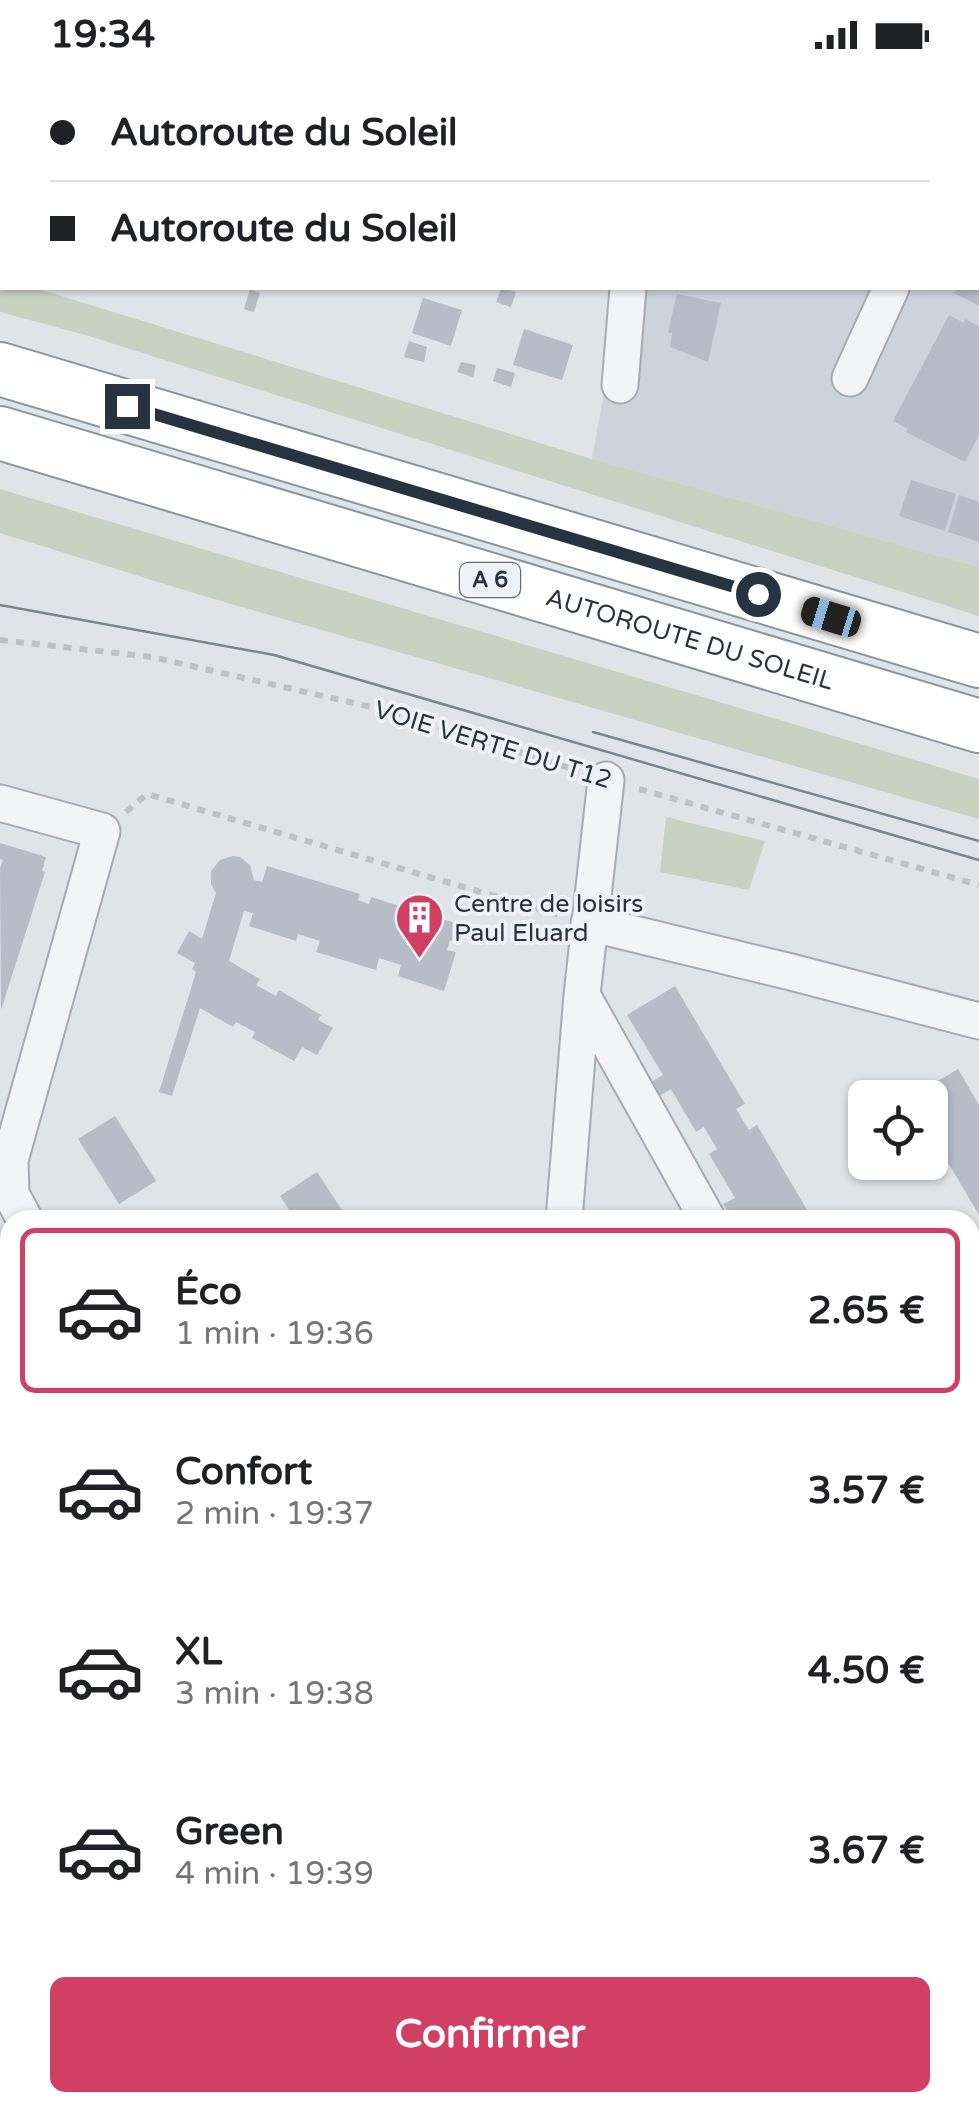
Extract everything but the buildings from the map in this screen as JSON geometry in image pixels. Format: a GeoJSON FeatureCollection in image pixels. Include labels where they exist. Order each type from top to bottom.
{"type":"FeatureCollection","features":[{"type":"Feature","properties":{"kind":"highway"},"geometry":{"type":"LineString","coordinates":[[0,368],[979,661]]}},
{"type":"Feature","properties":{"kind":"highway","name":"AUTOROUTE DU SOLEIL"},"geometry":{"type":"LineString","coordinates":[[0,434],[979,726]]}},
{"type":"Feature","properties":{"kind":"street"},"geometry":{"type":"LineString","coordinates":[[620,385],[628,290]]}},
{"type":"Feature","properties":{"kind":"street"},"geometry":{"type":"LineString","coordinates":[[850,378],[890,290]]}},
{"type":"Feature","properties":{"kind":"street"},"geometry":{"type":"LineString","coordinates":[[565,1210],[582,996],[606,780]]}},
{"type":"Feature","properties":{"kind":"street"},"geometry":{"type":"LineString","coordinates":[[0,803],[102,831],[0,1200]]}},
{"type":"Feature","properties":{"kind":"street"},"geometry":{"type":"LineString","coordinates":[[589,924],[979,1022]]}},
{"type":"Feature","properties":{"kind":"street"},"geometry":{"type":"LineString","coordinates":[[582,996],[702,1210]]}},
{"type":"Feature","properties":{"kind":"street"},"geometry":{"type":"LineString","coordinates":[[10,1160],[11,1194],[20,1210]]}},
{"type":"Feature","properties":{"kind":"path","name":"VOIE VERTE DU T12"},"geometry":{"type":"LineString","coordinates":[[0,640],[152,657],[389,711],[606,780],[979,886]]}},
{"type":"Feature","properties":{"kind":"path"},"geometry":{"type":"LineString","coordinates":[[102,831],[147,794],[589,924]]}},
{"type":"Feature","properties":{"kind":"shaded area"},"geometry":{"type":"Polygon","coordinates":[[[623,290],[979,290],[979,567],[592,459],[623,290]]]}},
{"type":"Feature","properties":{"kind":"green space"},"geometry":{"type":"Polygon","coordinates":[[[0,290],[42,290],[592,459],[979,567],[979,616],[82,334],[0,312],[0,290]]]}},
{"type":"Feature","properties":{"kind":"green space"},"geometry":{"type":"Polygon","coordinates":[[[0,489],[979,779],[979,819],[197,594],[0,533],[0,489]]]}},
{"type":"Feature","properties":{"kind":"green space"},"geometry":{"type":"Polygon","coordinates":[[[666,817],[765,841],[749,890],[660,872],[666,817]]]}},
{"type":"Feature","properties":{"kind":"tram line"},"geometry":{"type":"LineString","coordinates":[[0,605],[274,655],[979,860]]}},
{"type":"Feature","properties":{"kind":"tram line"},"geometry":{"type":"LineString","coordinates":[[593,732],[979,841]]}},
{"type":"Feature","properties":{"kind":"place","name":"Centre de loisirs Paul Eluard"},"geometry":{"type":"Point","coordinates":[419,960]}},
{"type":"Feature","properties":{"kind":"route"},"geometry":{"type":"LineString","coordinates":[[127,406],[758,594]]}}]}
